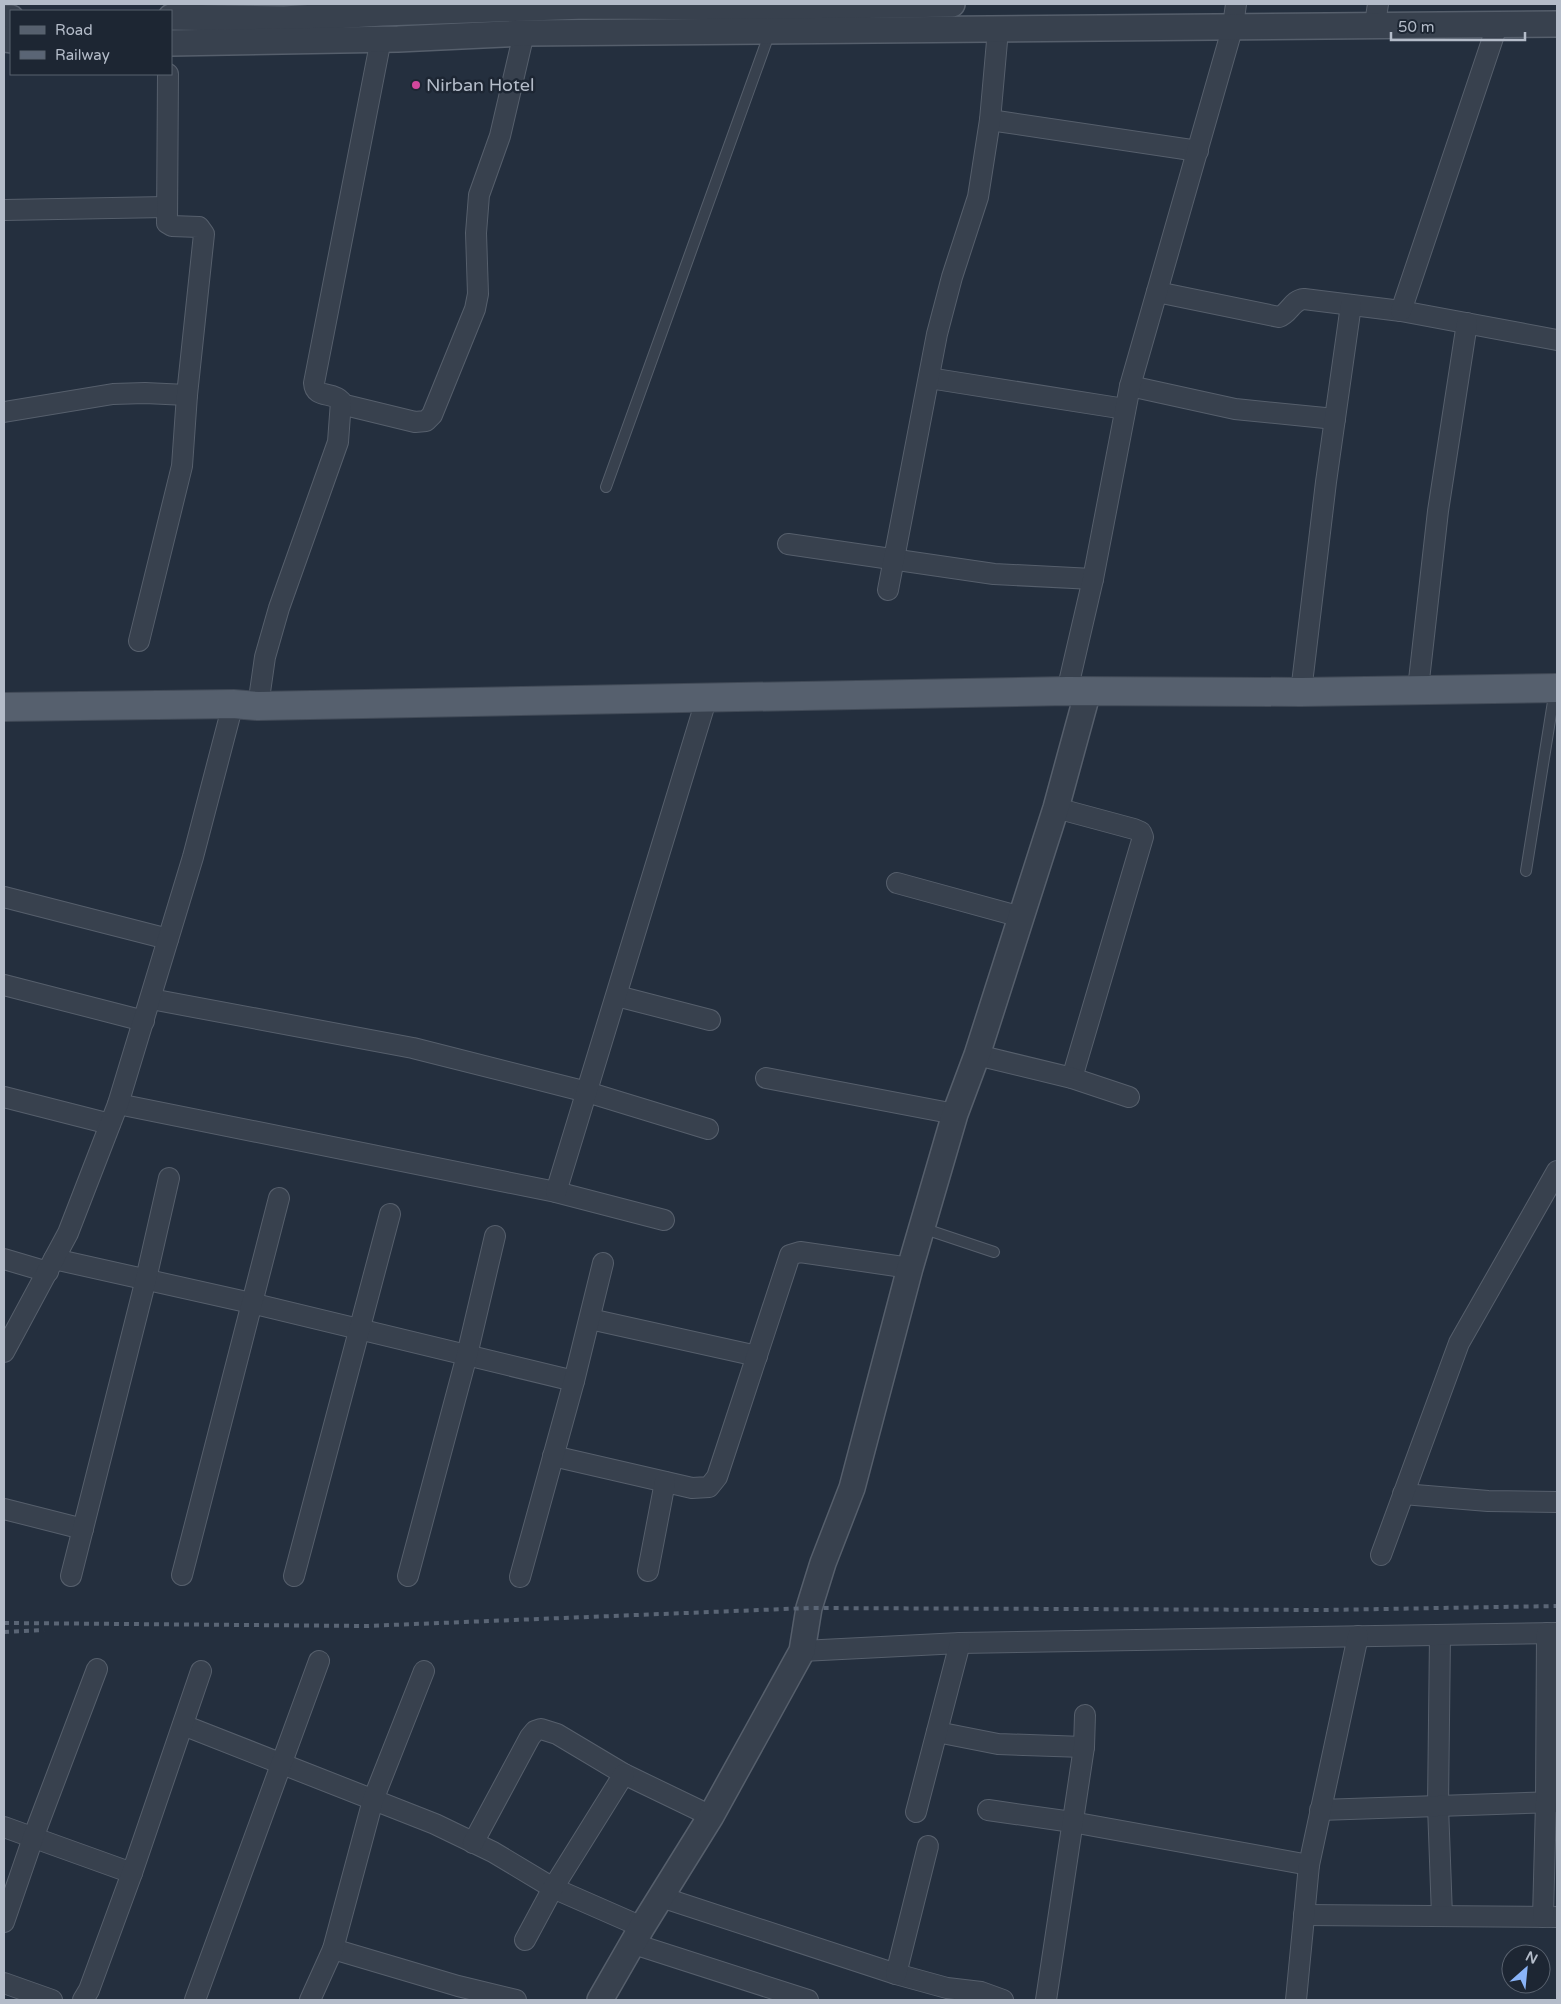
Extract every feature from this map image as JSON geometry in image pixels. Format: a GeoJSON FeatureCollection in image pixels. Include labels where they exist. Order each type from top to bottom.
{"type":"FeatureCollection","features":[{"type":"Feature","properties":{"kind":"main road"},"geometry":{"type":"LineString","coordinates":[[4,707],[245,705],[1078,691],[1301,692],[1556,688]]}},
{"type":"Feature","properties":{"kind":"street"},"geometry":{"type":"LineString","coordinates":[[952,4],[775,19],[381,39],[284,21],[180,13],[178,43],[284,21],[382,9],[585,6],[775,19],[998,30],[1235,15],[1377,14],[1497,26],[1557,24]]}},
{"type":"Feature","properties":{"kind":"street"},"geometry":{"type":"LineString","coordinates":[[600,2000],[712,1816],[802,1651],[809,1608],[823,1564],[852,1488],[910,1268],[955,1114],[977,1055],[1056,808],[1078,691],[1093,579],[1130,386],[1235,15]]}},
{"type":"Feature","properties":{"kind":"street"},"geometry":{"type":"LineString","coordinates":[[1401,311],[1497,26]]}},
{"type":"Feature","properties":{"kind":"street"},"geometry":{"type":"LineString","coordinates":[[888,590],[929,378],[946,301],[978,197],[990,120],[998,30]]}},
{"type":"Feature","properties":{"kind":"street"},"geometry":{"type":"LineString","coordinates":[[341,404],[415,422],[426,421],[432,415],[475,309],[478,294],[476,233],[479,195],[500,136],[524,33]]}},
{"type":"Feature","properties":{"kind":"street"},"geometry":{"type":"LineString","coordinates":[[4,1352],[68,1233],[118,1104],[193,857],[245,705],[265,657],[279,608],[338,442],[340,401],[336,397],[316,392],[314,383],[381,39]]}},
{"type":"Feature","properties":{"kind":"street"},"geometry":{"type":"LineString","coordinates":[[139,641],[182,466],[187,395],[204,234],[199,227],[169,225],[166,220],[168,75]]}},
{"type":"Feature","properties":{"kind":"street"},"geometry":{"type":"LineString","coordinates":[[990,120],[1198,151]]}},
{"type":"Feature","properties":{"kind":"street"},"geometry":{"type":"LineString","coordinates":[[4,210],[166,207]]}},
{"type":"Feature","properties":{"kind":"street"},"geometry":{"type":"LineString","coordinates":[[1157,292],[1275,317],[1285,314],[1293,303],[1300,300],[1401,311],[1557,340]]}},
{"type":"Feature","properties":{"kind":"street"},"geometry":{"type":"LineString","coordinates":[[1301,692],[1351,305]]}},
{"type":"Feature","properties":{"kind":"street"},"geometry":{"type":"LineString","coordinates":[[1418,689],[1438,512],[1467,323]]}},
{"type":"Feature","properties":{"kind":"street"},"geometry":{"type":"LineString","coordinates":[[929,378],[1126,409]]}},
{"type":"Feature","properties":{"kind":"street"},"geometry":{"type":"LineString","coordinates":[[1130,386],[1235,409],[1335,419]]}},
{"type":"Feature","properties":{"kind":"street"},"geometry":{"type":"LineString","coordinates":[[4,412],[113,394],[187,395]]}},
{"type":"Feature","properties":{"kind":"street"},"geometry":{"type":"LineString","coordinates":[[788,544],[994,574],[1093,579]]}},
{"type":"Feature","properties":{"kind":"street"},"geometry":{"type":"LineString","coordinates":[[556,1192],[707,697]]}},
{"type":"Feature","properties":{"kind":"street"},"geometry":{"type":"LineString","coordinates":[[1056,808],[1134,829],[1141,832],[1142,836],[1072,1078]]}},
{"type":"Feature","properties":{"kind":"street"},"geometry":{"type":"LineString","coordinates":[[897,883],[1021,917]]}},
{"type":"Feature","properties":{"kind":"street"},"geometry":{"type":"LineString","coordinates":[[4,897],[168,939]]}},
{"type":"Feature","properties":{"kind":"street"},"geometry":{"type":"LineString","coordinates":[[4,985],[144,1021]]}},
{"type":"Feature","properties":{"kind":"street"},"geometry":{"type":"LineString","coordinates":[[617,996],[710,1020]]}},
{"type":"Feature","properties":{"kind":"street"},"geometry":{"type":"LineString","coordinates":[[151,999],[413,1048],[587,1092],[708,1129]]}},
{"type":"Feature","properties":{"kind":"street"},"geometry":{"type":"LineString","coordinates":[[977,1055],[1072,1078],[1129,1097]]}},
{"type":"Feature","properties":{"kind":"street"},"geometry":{"type":"LineString","coordinates":[[766,1078],[955,1114]]}},
{"type":"Feature","properties":{"kind":"street"},"geometry":{"type":"LineString","coordinates":[[4,1097],[110,1124]]}},
{"type":"Feature","properties":{"kind":"street"},"geometry":{"type":"LineString","coordinates":[[118,1104],[556,1192],[664,1220]]}},
{"type":"Feature","properties":{"kind":"street"},"geometry":{"type":"LineString","coordinates":[[1380,1555],[1459,1343],[1557,1171]]}},
{"type":"Feature","properties":{"kind":"street"},"geometry":{"type":"LineString","coordinates":[[71,1576],[146,1279],[168,1178]]}},
{"type":"Feature","properties":{"kind":"street"},"geometry":{"type":"LineString","coordinates":[[182,1575],[279,1198]]}},
{"type":"Feature","properties":{"kind":"street"},"geometry":{"type":"LineString","coordinates":[[294,1576],[390,1214]]}},
{"type":"Feature","properties":{"kind":"street"},"geometry":{"type":"LineString","coordinates":[[408,1576],[467,1355],[495,1236]]}},
{"type":"Feature","properties":{"kind":"street"},"geometry":{"type":"LineString","coordinates":[[553,1456],[665,1482],[698,1488],[709,1487],[717,1477],[790,1255],[800,1252],[910,1268]]}},
{"type":"Feature","properties":{"kind":"street"},"geometry":{"type":"LineString","coordinates":[[4,1259],[146,1279],[251,1302],[574,1381]]}},
{"type":"Feature","properties":{"kind":"street"},"geometry":{"type":"LineString","coordinates":[[520,1576],[574,1381],[603,1263]]}},
{"type":"Feature","properties":{"kind":"street"},"geometry":{"type":"LineString","coordinates":[[590,1319],[757,1356]]}},
{"type":"Feature","properties":{"kind":"street"},"geometry":{"type":"LineString","coordinates":[[648,1571],[665,1482]]}},
{"type":"Feature","properties":{"kind":"street"},"geometry":{"type":"LineString","coordinates":[[1403,1494],[1488,1501],[1557,1502]]}},
{"type":"Feature","properties":{"kind":"street"},"geometry":{"type":"LineString","coordinates":[[4,1509],[83,1529]]}},
{"type":"Feature","properties":{"kind":"street"},"geometry":{"type":"LineString","coordinates":[[802,1651],[960,1643],[1552,1633],[1550,1917],[1304,1915]]}},
{"type":"Feature","properties":{"kind":"street"},"geometry":{"type":"LineString","coordinates":[[1440,1635],[1438,1806],[1442,1916]]}},
{"type":"Feature","properties":{"kind":"street"},"geometry":{"type":"LineString","coordinates":[[1296,2000],[1308,1865],[1358,1636]]}},
{"type":"Feature","properties":{"kind":"street"},"geometry":{"type":"LineString","coordinates":[[916,1812],[960,1643]]}},
{"type":"Feature","properties":{"kind":"street"},"geometry":{"type":"LineString","coordinates":[[195,2000],[319,1661]]}},
{"type":"Feature","properties":{"kind":"street"},"geometry":{"type":"LineString","coordinates":[[4,1922],[97,1669]]}},
{"type":"Feature","properties":{"kind":"street"},"geometry":{"type":"LineString","coordinates":[[83,2000],[89,1990],[132,1873],[201,1671]]}},
{"type":"Feature","properties":{"kind":"street"},"geometry":{"type":"LineString","coordinates":[[310,2000],[333,1949],[373,1800],[424,1671]]}},
{"type":"Feature","properties":{"kind":"street"},"geometry":{"type":"LineString","coordinates":[[1046,2000],[1084,1747],[1085,1715]]}},
{"type":"Feature","properties":{"kind":"street"},"geometry":{"type":"LineString","coordinates":[[183,1724],[435,1824],[492,1852],[638,1935],[808,2000]]}},
{"type":"Feature","properties":{"kind":"street"},"geometry":{"type":"LineString","coordinates":[[474,1843],[530,1737],[535,1731],[541,1729],[557,1734],[624,1774],[712,1816]]}},
{"type":"Feature","properties":{"kind":"street"},"geometry":{"type":"LineString","coordinates":[[937,1732],[998,1744],[1084,1747]]}},
{"type":"Feature","properties":{"kind":"street"},"geometry":{"type":"LineString","coordinates":[[525,1940],[553,1888],[624,1774]]}},
{"type":"Feature","properties":{"kind":"street"},"geometry":{"type":"LineString","coordinates":[[1320,1810],[1552,1802]]}},
{"type":"Feature","properties":{"kind":"street"},"geometry":{"type":"LineString","coordinates":[[988,1810],[1072,1822],[1308,1865]]}},
{"type":"Feature","properties":{"kind":"street"},"geometry":{"type":"LineString","coordinates":[[4,1827],[132,1873]]}},
{"type":"Feature","properties":{"kind":"street"},"geometry":{"type":"LineString","coordinates":[[896,1974],[928,1846]]}},
{"type":"Feature","properties":{"kind":"street"},"geometry":{"type":"LineString","coordinates":[[661,1897],[896,1974],[946,1988],[981,1992],[1004,2000]]}},
{"type":"Feature","properties":{"kind":"street"},"geometry":{"type":"LineString","coordinates":[[333,1949],[458,1986],[516,2000]]}},
{"type":"Feature","properties":{"kind":"street"},"geometry":{"type":"LineString","coordinates":[[4,1983],[52,2000]]}},
{"type":"Feature","properties":{"kind":"lane"},"geometry":{"type":"LineString","coordinates":[[606,487],[775,19]]}},
{"type":"Feature","properties":{"kind":"lane"},"geometry":{"type":"LineString","coordinates":[[1526,871],[1556,688]]}},
{"type":"Feature","properties":{"kind":"lane"},"geometry":{"type":"LineString","coordinates":[[922,1228],[994,1252]]}},
{"type":"Feature","properties":{"kind":"railway"},"geometry":{"type":"LineString","coordinates":[[4,1623],[366,1626],[809,1608],[1324,1610],[1557,1606]]}},
{"type":"Feature","properties":{"kind":"railway"},"geometry":{"type":"LineString","coordinates":[[4,1632],[44,1630]]}},
{"type":"Feature","properties":{"kind":"place","name":"Nirban Hotel"},"geometry":{"type":"Point","coordinates":[416,85]}}]}
